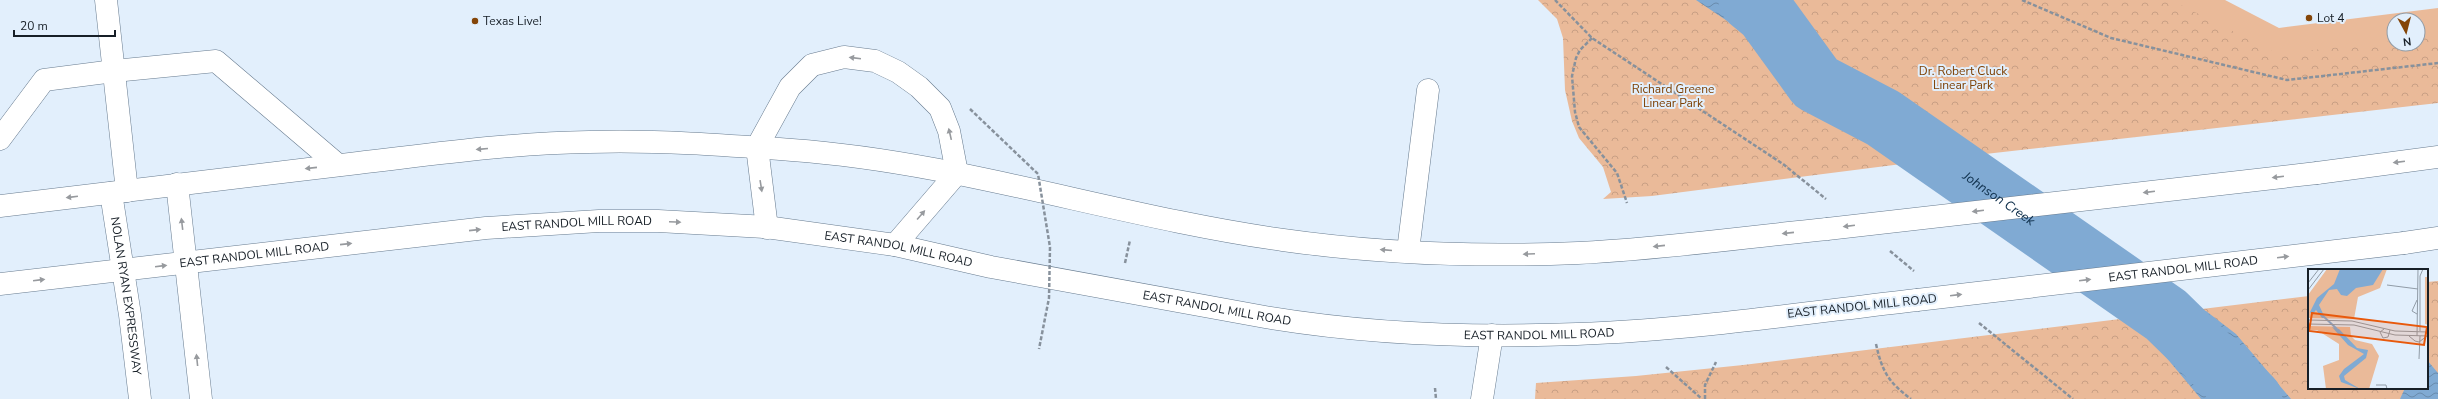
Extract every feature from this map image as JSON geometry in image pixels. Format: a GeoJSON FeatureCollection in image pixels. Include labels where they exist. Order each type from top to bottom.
{"type":"FeatureCollection","features":[{"type":"Feature","properties":{"kind":"main road","name":"NOLAN RYAN EXPRESSWAY"},"geometry":{"type":"LineString","coordinates":[[106,0],[114,71],[122,270],[140,399]]}},
{"type":"Feature","properties":{"kind":"main road"},"geometry":{"type":"LineString","coordinates":[[767,228],[757,147],[790,87],[812,65],[844,57],[875,61],[898,72],[919,87],[940,108],[949,131],[957,173]]}},
{"type":"Feature","properties":{"kind":"main road"},"geometry":{"type":"LineString","coordinates":[[0,139],[44,80],[114,71],[216,62],[338,165]]}},
{"type":"Feature","properties":{"kind":"main road"},"geometry":{"type":"LineString","coordinates":[[1408,251],[1428,90]]}},
{"type":"Feature","properties":{"kind":"main road"},"geometry":{"type":"LineString","coordinates":[[0,206],[484,149],[585,142],[637,142],[801,150],[957,173],[1136,212],[1282,240],[1408,251],[1507,255],[1580,253],[1827,229],[2438,157]]}},
{"type":"Feature","properties":{"kind":"main road"},"geometry":{"type":"LineString","coordinates":[[895,244],[957,173]]}},
{"type":"Feature","properties":{"kind":"main road"},"geometry":{"type":"LineString","coordinates":[[177,184],[201,399]]}},
{"type":"Feature","properties":{"kind":"main road","name":"EAST RANDOL MILL ROAD"},"geometry":{"type":"LineString","coordinates":[[0,284],[486,228],[548,224],[658,221],[717,223],[895,244],[1023,273],[1301,323],[1385,331],[1492,335],[1619,332],[1917,300],[2438,238]]}},
{"type":"Feature","properties":{"kind":"main road"},"geometry":{"type":"LineString","coordinates":[[2404,243],[2438,245]]}},
{"type":"Feature","properties":{"kind":"main road"},"geometry":{"type":"LineString","coordinates":[[1482,399],[1492,335]]}},
{"type":"Feature","properties":{"kind":"path"},"geometry":{"type":"LineString","coordinates":[[1555,0],[1592,38],[1783,164],[1832,204]]}},
{"type":"Feature","properties":{"kind":"path"},"geometry":{"type":"LineString","coordinates":[[2022,0],[2111,38],[2287,80],[2438,63]]}},
{"type":"Feature","properties":{"kind":"path"},"geometry":{"type":"LineString","coordinates":[[1592,38],[1580,50],[1576,58],[1572,76],[1575,112],[1579,127],[1617,173],[1627,203]]}},
{"type":"Feature","properties":{"kind":"path"},"geometry":{"type":"LineString","coordinates":[[970,109],[1038,174],[1050,247],[1049,298],[1039,348]]}},
{"type":"Feature","properties":{"kind":"path"},"geometry":{"type":"LineString","coordinates":[[1125,265],[1130,239]]}},
{"type":"Feature","properties":{"kind":"path"},"geometry":{"type":"LineString","coordinates":[[1888,249],[1919,274]]}},
{"type":"Feature","properties":{"kind":"path"},"geometry":{"type":"LineString","coordinates":[[1974,319],[2073,399]]}},
{"type":"Feature","properties":{"kind":"path"},"geometry":{"type":"LineString","coordinates":[[1876,344],[1881,367],[1888,380],[1910,399]]}},
{"type":"Feature","properties":{"kind":"path"},"geometry":{"type":"LineString","coordinates":[[1705,399],[1705,385],[1716,362]]}},
{"type":"Feature","properties":{"kind":"path"},"geometry":{"type":"LineString","coordinates":[[1666,367],[1702,399]]}},
{"type":"Feature","properties":{"kind":"path"},"geometry":{"type":"LineString","coordinates":[[1435,388],[1436,399]]}},
{"type":"Feature","properties":{"kind":"green space"},"geometry":{"type":"Polygon","coordinates":[[[1538,0],[2171,0],[2278,54],[2386,42],[2386,52],[2426,52],[2426,37],[2438,35],[2438,103],[1941,159],[1652,196],[1603,199],[1611,192],[1603,167],[1579,138],[1572,121],[1565,90],[1563,38],[1557,19],[1538,0]]]}},
{"type":"Feature","properties":{"kind":"green space"},"geometry":{"type":"Polygon","coordinates":[[[2049,0],[2225,0],[2279,28],[2386,15],[2386,52],[2426,52],[2426,12],[2406,12],[2438,8],[2438,51],[2313,65],[2049,0]]]}},
{"type":"Feature","properties":{"kind":"green space"},"geometry":{"type":"Polygon","coordinates":[[[2438,281],[2438,399],[1535,399],[1536,383],[1636,376],[1743,365],[2308,296],[2308,389],[2428,389],[2428,282],[2438,281]]]}},
{"type":"Feature","properties":{"kind":"water"},"geometry":{"type":"Polygon","coordinates":[[[1696,0],[1767,0],[1823,64],[1844,81],[1900,109],[1977,155],[1897,164],[1883,143],[1836,114],[1816,116],[1785,78],[1769,49],[1696,0]]]}},
{"type":"Feature","properties":{"kind":"water"},"geometry":{"type":"Polygon","coordinates":[[[2206,311],[2236,334],[2291,399],[2201,399],[2135,320],[2206,311]]]}},
{"type":"Feature","properties":{"kind":"water"},"geometry":{"type":"Polygon","coordinates":[[[2428,361],[2438,373],[2438,399],[2400,399],[2405,389],[2428,389],[2428,361]]]}},
{"type":"Feature","properties":{"kind":"waterway","name":"Johnson Creek"},"geometry":{"type":"LineString","coordinates":[[1749,0],[1766,14],[1816,83],[1883,118],[2166,315],[2252,399]]}},
{"type":"Feature","properties":{"kind":"place","name":"Lot 4"},"geometry":{"type":"Point","coordinates":[2309,18]}},
{"type":"Feature","properties":{"kind":"place","name":"Texas Live!"},"geometry":{"type":"Point","coordinates":[475,21]}},
{"type":"Feature","properties":{"kind":"park label","name":"Dr. Robert Cluck Linear Park"},"geometry":{"type":"Point","coordinates":[1963,78]}},
{"type":"Feature","properties":{"kind":"park label","name":"Richard Greene Linear Park"},"geometry":{"type":"Point","coordinates":[1673,96]}}]}
